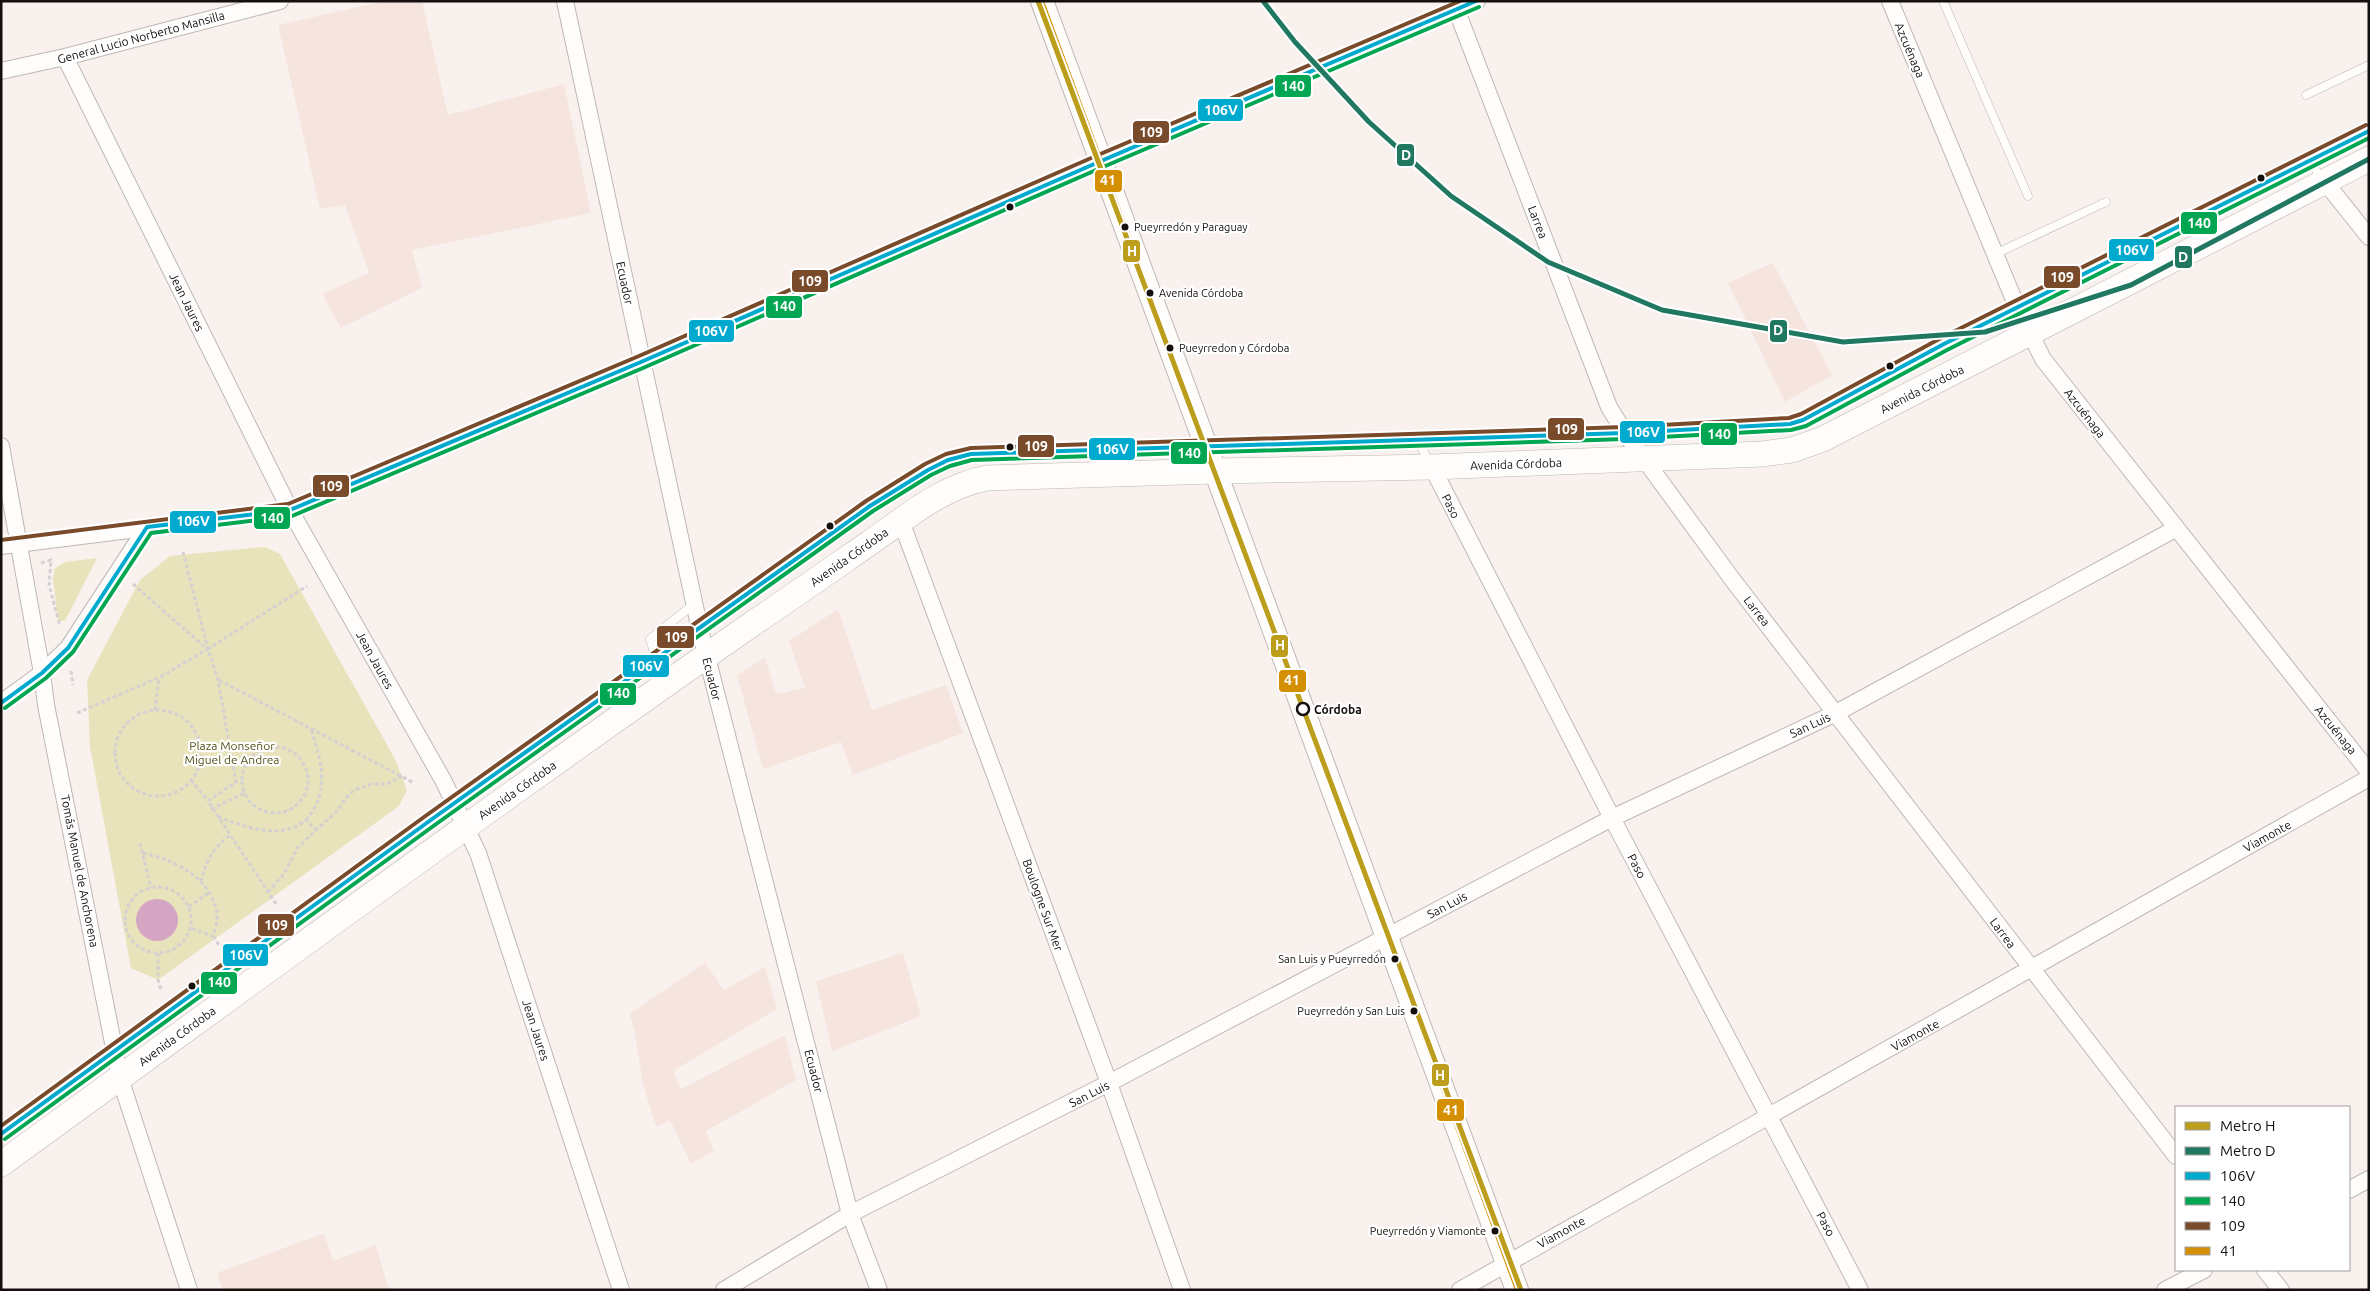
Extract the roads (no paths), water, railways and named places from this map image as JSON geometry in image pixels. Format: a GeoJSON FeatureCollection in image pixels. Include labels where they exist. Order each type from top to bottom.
{"type":"FeatureCollection","features":[{"type":"Feature","properties":{"kind":"main road"},"geometry":{"type":"LineString","coordinates":[[1042,1],[1517,1290]]}},
{"type":"Feature","properties":{"kind":"main road","name":"Avenida Córdoba"},"geometry":{"type":"LineString","coordinates":[[1,1164],[466,826],[706,655],[901,521],[955,487],[970,481],[987,478],[1432,467],[1762,454],[1792,450],[1809,445],[2369,160]]}},
{"type":"Feature","properties":{"kind":"street","name":"General Lucio Norberto Mansilla"},"geometry":{"type":"LineString","coordinates":[[1,71],[65,57],[250,5],[280,1]]}},
{"type":"Feature","properties":{"kind":"street","name":"Ecuador"},"geometry":{"type":"LineString","coordinates":[[565,1],[641,362],[706,655],[850,1214],[879,1290]]}},
{"type":"Feature","properties":{"kind":"street"},"geometry":{"type":"LineString","coordinates":[[1,546],[147,527],[262,515],[290,510],[641,362],[1454,6],[1477,1]]}},
{"type":"Feature","properties":{"kind":"street","name":"Azcuénaga"},"geometry":{"type":"LineString","coordinates":[[1890,1],[2017,307],[2043,359],[2175,529],[2369,772]]}},
{"type":"Feature","properties":{"kind":"street","name":"Larrea"},"geometry":{"type":"LineString","coordinates":[[1454,6],[1608,406],[1643,459],[2031,969],[2175,1155]]}},
{"type":"Feature","properties":{"kind":"street","name":"Jean Jaures"},"geometry":{"type":"LineString","coordinates":[[65,57],[290,510],[466,826],[478,853],[621,1290]]}},
{"type":"Feature","properties":{"kind":"street"},"geometry":{"type":"LineString","coordinates":[[2325,182],[2369,237]]}},
{"type":"Feature","properties":{"kind":"street","name":"Tomás Manuel de Anchorena"},"geometry":{"type":"LineString","coordinates":[[1,446],[42,673],[46,705],[120,1078],[189,1290]]}},
{"type":"Feature","properties":{"kind":"street","name":"Paso"},"geometry":{"type":"LineString","coordinates":[[1432,467],[1612,818],[1860,1290]]}},
{"type":"Feature","properties":{"kind":"street","name":"Boulogne Sur Mer"},"geometry":{"type":"LineString","coordinates":[[901,521],[1109,1084],[1182,1290]]}},
{"type":"Feature","properties":{"kind":"street"},"geometry":{"type":"LineString","coordinates":[[1,704],[42,673],[68,648],[147,527]]}},
{"type":"Feature","properties":{"kind":"street","name":"San Luis"},"geometry":{"type":"LineString","coordinates":[[724,1290],[850,1214],[1109,1084],[1612,818],[1836,712],[2175,529]]}},
{"type":"Feature","properties":{"kind":"street","name":"Viamonte"},"geometry":{"type":"LineString","coordinates":[[1460,1290],[2369,778]]}},
{"type":"Feature","properties":{"kind":"street"},"geometry":{"type":"LineString","coordinates":[[2350,1189],[2369,1179]]}},
{"type":"Feature","properties":{"kind":"street"},"geometry":{"type":"LineString","coordinates":[[2165,1290],[2202,1271]]}},
{"type":"Feature","properties":{"kind":"street"},"geometry":{"type":"LineString","coordinates":[[2266,1271],[2281,1290]]}},
{"type":"Feature","properties":{"kind":"lane"},"geometry":{"type":"LineString","coordinates":[[1943,1],[2028,196]]}},
{"type":"Feature","properties":{"kind":"lane"},"geometry":{"type":"LineString","coordinates":[[2306,95],[2369,65]]}},
{"type":"Feature","properties":{"kind":"lane","name":"Avenida Córdoba"},"geometry":{"type":"LineString","coordinates":[[1,1134],[454,803],[700,630],[870,506],[928,470],[948,460],[971,454],[1625,433],[1771,426],[1803,420],[1893,370],[2309,160],[2369,132]]}},
{"type":"Feature","properties":{"kind":"lane"},"geometry":{"type":"LineString","coordinates":[[2309,160],[2325,182]]}},
{"type":"Feature","properties":{"kind":"lane"},"geometry":{"type":"LineString","coordinates":[[1995,254],[2106,202]]}},
{"type":"Feature","properties":{"kind":"lane","name":"Paso"},"geometry":{"type":"LineString","coordinates":[[1417,440],[1432,467]]}},
{"type":"Feature","properties":{"kind":"lane"},"geometry":{"type":"LineString","coordinates":[[664,685],[650,639],[694,604]]}},
{"type":"Feature","properties":{"kind":"metro line","name":"H"},"geometry":{"type":"LineString","coordinates":[[1038,1],[1521,1290]]}},
{"type":"Feature","properties":{"kind":"metro line","name":"D"},"geometry":{"type":"LineString","coordinates":[[1263,1],[1295,42],[1369,122],[1451,196],[1548,262],[1662,310],[1843,342],[1985,332],[2131,285],[2369,159]]}},
{"type":"Feature","properties":{"kind":"place","name":"Pueyrredón y Paraguay"},"geometry":{"type":"Point","coordinates":[1125,227]}},
{"type":"Feature","properties":{"kind":"place","name":"Avenida Córdoba"},"geometry":{"type":"Point","coordinates":[1150,293]}},
{"type":"Feature","properties":{"kind":"place","name":"Pueyrredon y Córdoba"},"geometry":{"type":"Point","coordinates":[1170,348]}},
{"type":"Feature","properties":{"kind":"place","name":"Córdoba"},"geometry":{"type":"Point","coordinates":[1303,709]}},
{"type":"Feature","properties":{"kind":"place","name":"San Luis y Pueyrredón"},"geometry":{"type":"Point","coordinates":[1395,959]}},
{"type":"Feature","properties":{"kind":"place","name":"Pueyrredón y San Luis"},"geometry":{"type":"Point","coordinates":[1414,1011]}},
{"type":"Feature","properties":{"kind":"place","name":"Pueyrredón y Viamonte"},"geometry":{"type":"Point","coordinates":[1495,1231]}},
{"type":"Feature","properties":{"kind":"park label","name":"Plaza Monseñor Miguel de Andrea"},"geometry":{"type":"Point","coordinates":[232,752]}}]}
